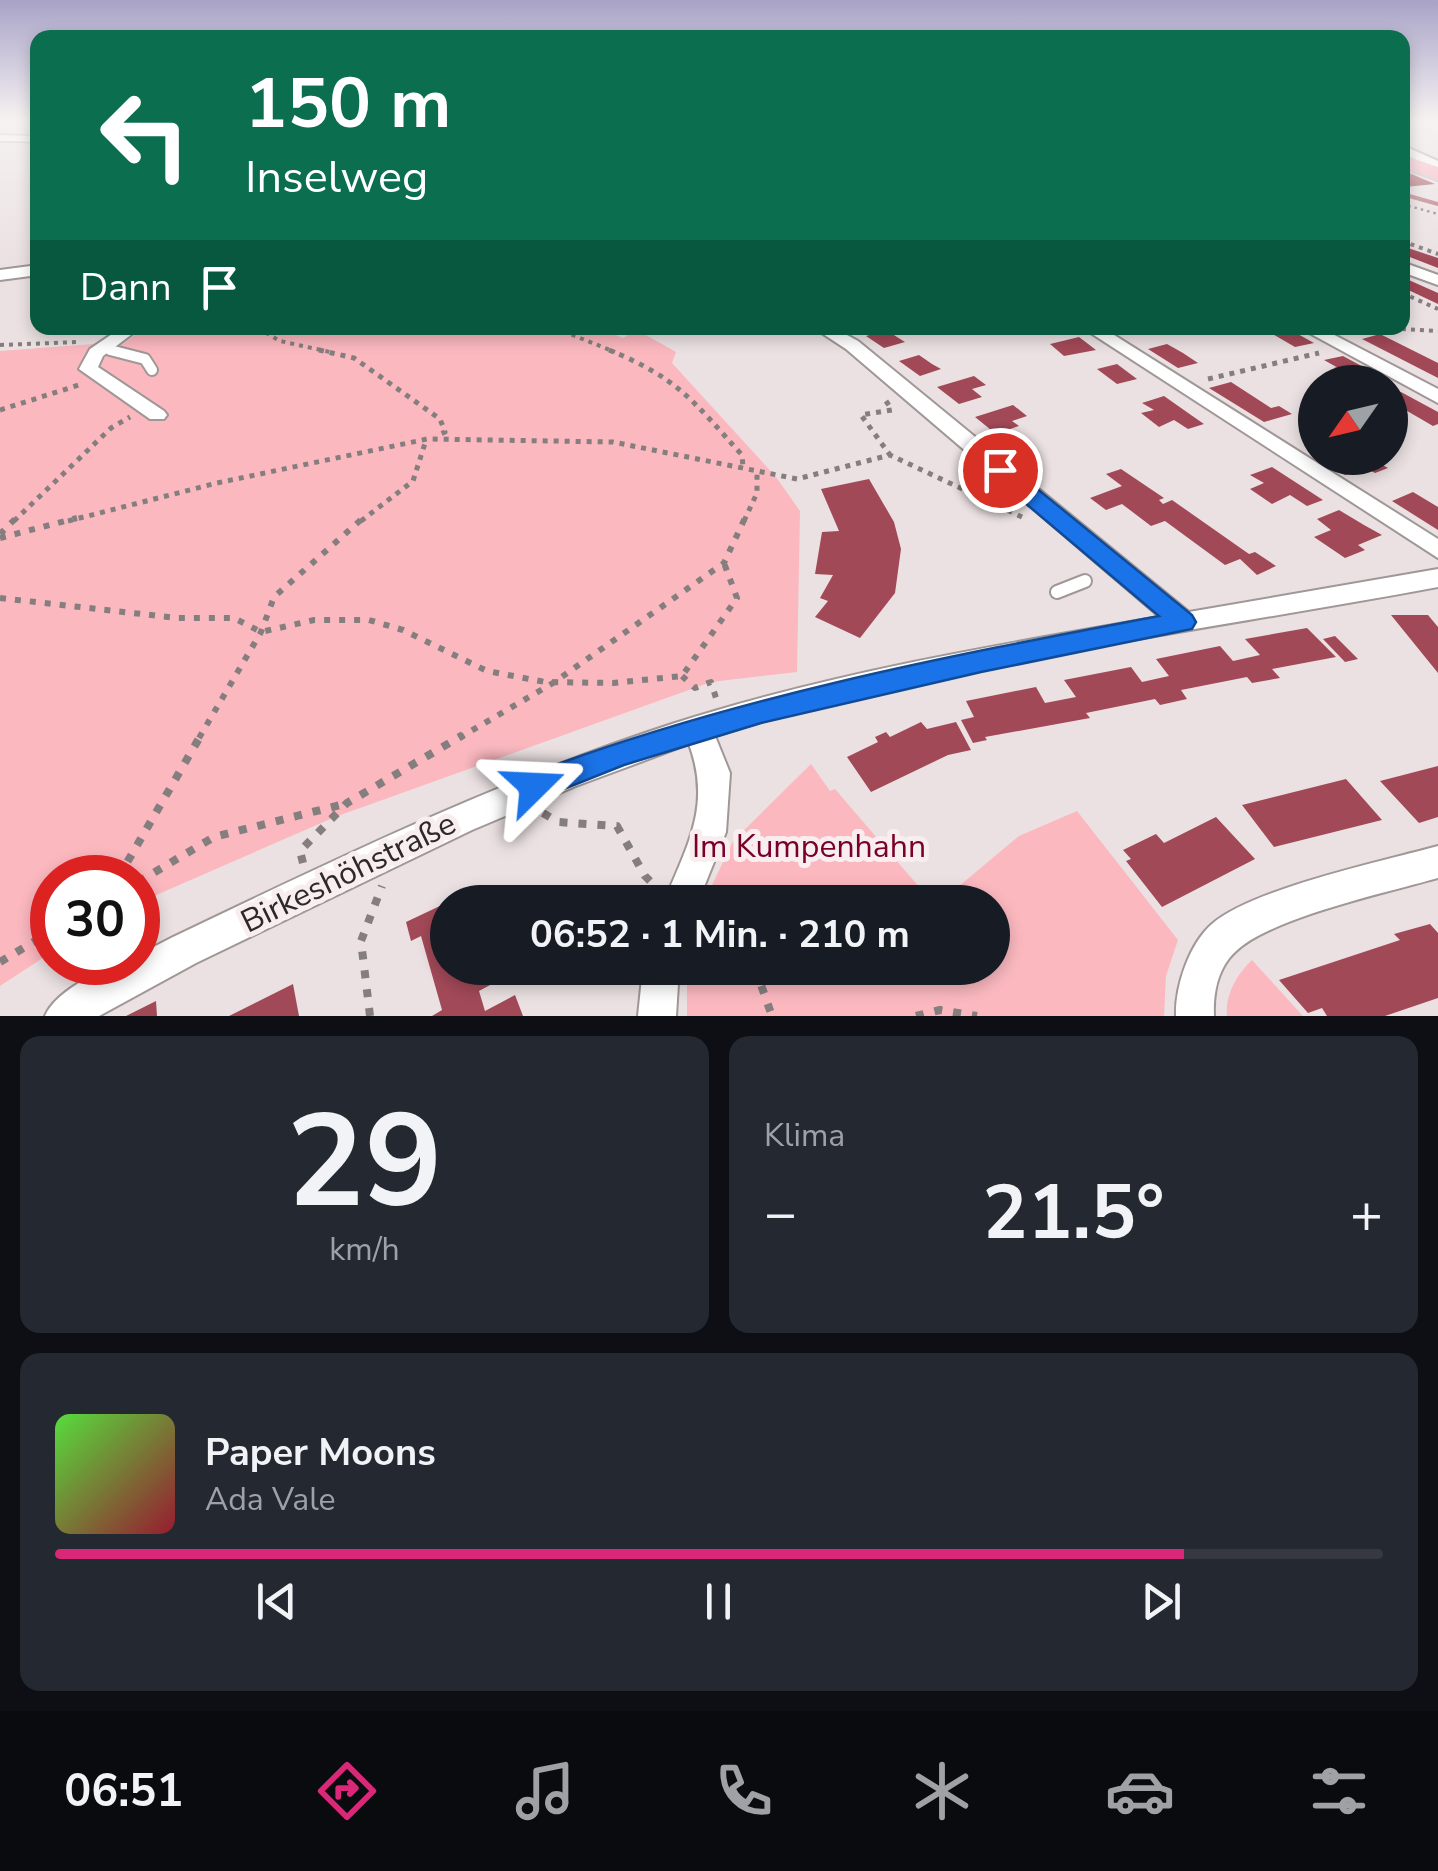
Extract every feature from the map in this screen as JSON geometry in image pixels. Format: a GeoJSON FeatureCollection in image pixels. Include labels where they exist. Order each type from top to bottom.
{"type":"FeatureCollection","features":[{"type":"Feature","properties":{"kind":"street"},"geometry":{"type":"LineString","coordinates":[[1410,269],[1438,280]]}},
{"type":"Feature","properties":{"kind":"street"},"geometry":{"type":"LineString","coordinates":[[0,275],[30,271]]}},
{"type":"Feature","properties":{"kind":"street"},"geometry":{"type":"LineString","coordinates":[[121,335],[96,353],[88,369],[152,412]]}},
{"type":"Feature","properties":{"kind":"street"},"geometry":{"type":"LineString","coordinates":[[833,335],[877,366],[1183,622]]}},
{"type":"Feature","properties":{"kind":"street"},"geometry":{"type":"LineString","coordinates":[[1103,335],[1438,550]]}},
{"type":"Feature","properties":{"kind":"street"},"geometry":{"type":"LineString","coordinates":[[1323,335],[1438,396]]}},
{"type":"Feature","properties":{"kind":"street","name":"Birkeshöhstraße"},"geometry":{"type":"LineString","coordinates":[[64,1016],[184,951],[387,853],[534,786],[619,753],[711,725],[981,661],[1437,579]]}},
{"type":"Feature","properties":{"kind":"street"},"geometry":{"type":"LineString","coordinates":[[688,885],[710,832],[716,773],[711,725]]}},
{"type":"Feature","properties":{"kind":"street"},"geometry":{"type":"LineString","coordinates":[[1195,1016],[1194,1001],[1210,958],[1225,935],[1269,915],[1438,862]]}},
{"type":"Feature","properties":{"kind":"street"},"geometry":{"type":"LineString","coordinates":[[657,1016],[660,985]]}},
{"type":"Feature","properties":{"kind":"lane"},"geometry":{"type":"LineString","coordinates":[[109,343],[111,351],[145,359],[152,370]]}},
{"type":"Feature","properties":{"kind":"lane"},"geometry":{"type":"LineString","coordinates":[[1057,592],[1085,581]]}},
{"type":"Feature","properties":{"kind":"path"},"geometry":{"type":"LineString","coordinates":[[1410,206],[1438,214]]}},
{"type":"Feature","properties":{"kind":"path"},"geometry":{"type":"LineString","coordinates":[[1410,244],[1438,254]]}},
{"type":"Feature","properties":{"kind":"path"},"geometry":{"type":"LineString","coordinates":[[1410,297],[1438,308]]}},
{"type":"Feature","properties":{"kind":"path"},"geometry":{"type":"LineString","coordinates":[[1410,329],[1438,331]]}},
{"type":"Feature","properties":{"kind":"path"},"geometry":{"type":"LineString","coordinates":[[0,536],[445,432],[440,419],[354,358],[280,342],[269,335]]}},
{"type":"Feature","properties":{"kind":"path"},"geometry":{"type":"LineString","coordinates":[[572,335],[640,362],[682,388],[742,455],[743,468]]}},
{"type":"Feature","properties":{"kind":"path"},"geometry":{"type":"LineString","coordinates":[[0,346],[109,343]]}},
{"type":"Feature","properties":{"kind":"path"},"geometry":{"type":"LineString","coordinates":[[1182,387],[1253,366],[1346,348]]}},
{"type":"Feature","properties":{"kind":"path"},"geometry":{"type":"LineString","coordinates":[[877,366],[867,369],[892,410],[861,416],[890,455],[1034,522]]}},
{"type":"Feature","properties":{"kind":"path"},"geometry":{"type":"LineString","coordinates":[[0,410],[99,378]]}},
{"type":"Feature","properties":{"kind":"path"},"geometry":{"type":"LineString","coordinates":[[0,536],[111,428],[152,412]]}},
{"type":"Feature","properties":{"kind":"path"},"geometry":{"type":"LineString","coordinates":[[427,439],[613,442],[797,479],[890,455]]}},
{"type":"Feature","properties":{"kind":"path"},"geometry":{"type":"LineString","coordinates":[[131,855],[261,632],[274,597],[412,481],[427,439]]}},
{"type":"Feature","properties":{"kind":"path"},"geometry":{"type":"LineString","coordinates":[[310,890],[300,852],[348,803],[553,683],[724,563],[758,493],[757,471]]}},
{"type":"Feature","properties":{"kind":"path"},"geometry":{"type":"LineString","coordinates":[[0,598],[178,618],[234,618],[261,632],[307,621],[360,620],[401,629],[472,667],[553,683],[619,684],[682,676],[737,598],[724,563]]}},
{"type":"Feature","properties":{"kind":"path"},"geometry":{"type":"LineString","coordinates":[[682,676],[695,688],[711,682],[711,725]]}},
{"type":"Feature","properties":{"kind":"path"},"geometry":{"type":"LineString","coordinates":[[534,786],[541,810],[550,821],[600,820],[617,826],[654,885]]}},
{"type":"Feature","properties":{"kind":"path"},"geometry":{"type":"LineString","coordinates":[[160,869],[214,837],[348,803]]}},
{"type":"Feature","properties":{"kind":"path"},"geometry":{"type":"LineString","coordinates":[[370,1016],[361,941],[382,889],[387,853]]}},
{"type":"Feature","properties":{"kind":"path"},"geometry":{"type":"LineString","coordinates":[[0,962],[30,944]]}},
{"type":"Feature","properties":{"kind":"path"},"geometry":{"type":"LineString","coordinates":[[762,985],[772,1016]]}},
{"type":"Feature","properties":{"kind":"path"},"geometry":{"type":"LineString","coordinates":[[916,1016],[940,1010],[977,1016]]}},
{"type":"Feature","properties":{"kind":"green space"},"geometry":{"type":"Polygon","coordinates":[[[135,335],[646,335],[676,352],[672,363],[776,477],[800,511],[797,672],[711,682],[335,817],[160,893],[160,855],[30,855],[30,966],[0,986],[0,351],[94,344],[111,351],[135,335]]]}},
{"type":"Feature","properties":{"kind":"green space","name":"Im Kumpenhahn"},"geometry":{"type":"Polygon","coordinates":[[[811,764],[830,791],[835,789],[917,885],[712,885],[733,841],[811,764]]]}},
{"type":"Feature","properties":{"kind":"green space","name":"Im Kumpenhahn"},"geometry":{"type":"Polygon","coordinates":[[[1077,811],[1178,940],[1166,976],[1164,1016],[687,1016],[687,985],[1010,985],[1010,885],[960,885],[1019,836],[1077,811]]]}},
{"type":"Feature","properties":{"kind":"green space"},"geometry":{"type":"Polygon","coordinates":[[[1252,960],[1303,1016],[1227,1016],[1233,985],[1252,960]]]}},
{"type":"Feature","properties":{"kind":"building"},"geometry":{"type":"Polygon","coordinates":[[[1410,173],[1435,184],[1410,186],[1410,173]]]}},
{"type":"Feature","properties":{"kind":"building"},"geometry":{"type":"Polygon","coordinates":[[[1410,249],[1438,258],[1438,268],[1410,257],[1410,249]]]}},
{"type":"Feature","properties":{"kind":"building"},"geometry":{"type":"Polygon","coordinates":[[[1410,281],[1438,293],[1438,304],[1410,291],[1410,281]]]}},
{"type":"Feature","properties":{"kind":"building"},"geometry":{"type":"Polygon","coordinates":[[[894,335],[905,342],[884,348],[866,336],[894,335]]]}},
{"type":"Feature","properties":{"kind":"building"},"geometry":{"type":"Polygon","coordinates":[[[1274,335],[1300,335],[1314,343],[1295,347],[1274,335]]]}},
{"type":"Feature","properties":{"kind":"building"},"geometry":{"type":"Polygon","coordinates":[[[1382,335],[1438,363],[1438,378],[1362,339],[1382,335]]]}},
{"type":"Feature","properties":{"kind":"building"},"geometry":{"type":"Polygon","coordinates":[[[1079,337],[1096,350],[1064,356],[1050,344],[1079,337]]]}},
{"type":"Feature","properties":{"kind":"building"},"geometry":{"type":"Polygon","coordinates":[[[1167,344],[1198,363],[1178,368],[1148,349],[1167,344]]]}},
{"type":"Feature","properties":{"kind":"building"},"geometry":{"type":"Polygon","coordinates":[[[919,355],[941,369],[920,376],[899,361],[919,355]]]}},
{"type":"Feature","properties":{"kind":"building"},"geometry":{"type":"Polygon","coordinates":[[[1343,356],[1359,365],[1333,365],[1324,360],[1343,356]]]}},
{"type":"Feature","properties":{"kind":"building"},"geometry":{"type":"Polygon","coordinates":[[[1117,364],[1137,379],[1117,384],[1097,369],[1117,364]]]}},
{"type":"Feature","properties":{"kind":"building"},"geometry":{"type":"Polygon","coordinates":[[[974,376],[986,385],[972,389],[982,397],[959,404],[937,387],[974,376]]]}},
{"type":"Feature","properties":{"kind":"building"},"geometry":{"type":"Polygon","coordinates":[[[1231,382],[1271,408],[1279,406],[1292,414],[1264,422],[1209,388],[1231,382]]]}},
{"type":"Feature","properties":{"kind":"building"},"geometry":{"type":"Polygon","coordinates":[[[1164,396],[1204,424],[1188,429],[1174,420],[1159,427],[1141,413],[1154,410],[1142,403],[1164,396]]]}},
{"type":"Feature","properties":{"kind":"building"},"geometry":{"type":"Polygon","coordinates":[[[1408,396],[1438,412],[1438,424],[1433,426],[1408,411],[1408,396]]]}},
{"type":"Feature","properties":{"kind":"building"},"geometry":{"type":"Polygon","coordinates":[[[1013,405],[1027,416],[1012,421],[1019,426],[996,434],[975,417],[1013,405]]]}},
{"type":"Feature","properties":{"kind":"building"},"geometry":{"type":"Polygon","coordinates":[[[1272,467],[1323,500],[1307,506],[1290,495],[1272,504],[1250,489],[1264,483],[1250,475],[1272,467]]]}},
{"type":"Feature","properties":{"kind":"building"},"geometry":{"type":"Polygon","coordinates":[[[1121,469],[1164,498],[1159,500],[1163,504],[1172,500],[1249,554],[1255,552],[1276,566],[1257,575],[1240,559],[1225,565],[1165,521],[1151,526],[1122,504],[1106,510],[1090,498],[1122,486],[1106,474],[1121,469]]]}},
{"type":"Feature","properties":{"kind":"building"},"geometry":{"type":"Polygon","coordinates":[[[869,479],[894,522],[901,549],[895,593],[860,638],[815,617],[828,601],[820,598],[833,575],[815,574],[822,532],[839,531],[821,489],[869,479]]]}},
{"type":"Feature","properties":{"kind":"building"},"geometry":{"type":"Polygon","coordinates":[[[1413,492],[1438,507],[1438,530],[1392,501],[1413,492]]]}},
{"type":"Feature","properties":{"kind":"building"},"geometry":{"type":"Polygon","coordinates":[[[1339,510],[1382,535],[1358,545],[1365,550],[1345,558],[1314,537],[1331,530],[1317,519],[1339,510]]]}},
{"type":"Feature","properties":{"kind":"building"},"geometry":{"type":"Polygon","coordinates":[[[1391,615],[1428,615],[1438,627],[1438,673],[1391,615]]]}},
{"type":"Feature","properties":{"kind":"building"},"geometry":{"type":"Polygon","coordinates":[[[1307,628],[1336,657],[1272,669],[1280,678],[1252,683],[1247,677],[1181,690],[1187,699],[1160,705],[1155,699],[1086,713],[1090,718],[985,737],[987,740],[973,743],[961,720],[974,717],[966,701],[1036,687],[1045,703],[1076,697],[1064,680],[1131,667],[1142,682],[1169,676],[1156,659],[1220,646],[1233,661],[1260,655],[1245,639],[1307,628]]]}},
{"type":"Feature","properties":{"kind":"building"},"geometry":{"type":"Polygon","coordinates":[[[1335,636],[1358,659],[1345,662],[1323,639],[1335,636]]]}},
{"type":"Feature","properties":{"kind":"building"},"geometry":{"type":"Polygon","coordinates":[[[921,722],[927,729],[956,722],[971,750],[948,755],[871,792],[847,757],[878,742],[875,737],[886,732],[890,737],[921,722]]]}},
{"type":"Feature","properties":{"kind":"building"},"geometry":{"type":"Polygon","coordinates":[[[1438,766],[1438,817],[1419,823],[1380,781],[1438,766]]]}},
{"type":"Feature","properties":{"kind":"building"},"geometry":{"type":"Polygon","coordinates":[[[1346,779],[1382,820],[1274,847],[1242,805],[1346,779]]]}},
{"type":"Feature","properties":{"kind":"building"},"geometry":{"type":"Polygon","coordinates":[[[1216,817],[1255,859],[1162,907],[1126,861],[1131,859],[1123,850],[1156,834],[1164,843],[1216,817]]]}},
{"type":"Feature","properties":{"kind":"building"},"geometry":{"type":"Polygon","coordinates":[[[430,911],[430,968],[421,936],[411,941],[406,922],[430,911]]]}},
{"type":"Feature","properties":{"kind":"building"},"geometry":{"type":"Polygon","coordinates":[[[1430,924],[1438,933],[1438,998],[1385,1016],[1327,1016],[1322,1008],[1308,1013],[1279,980],[1400,940],[1394,934],[1430,924]]]}},
{"type":"Feature","properties":{"kind":"building"},"geometry":{"type":"Polygon","coordinates":[[[293,984],[299,1016],[229,1016],[293,984]]]}},
{"type":"Feature","properties":{"kind":"building"},"geometry":{"type":"Polygon","coordinates":[[[435,985],[490,985],[479,991],[485,1011],[515,995],[523,1016],[432,1016],[442,1010],[435,985]]]}},
{"type":"Feature","properties":{"kind":"building"},"geometry":{"type":"Polygon","coordinates":[[[156,1001],[157,1016],[126,1016],[156,1001]]]}},
{"type":"Feature","properties":{"kind":"waterway"},"geometry":{"type":"LineString","coordinates":[[1410,196],[1438,204]]}},
{"type":"Feature","properties":{"kind":"route"},"geometry":{"type":"LineString","coordinates":[[534,786],[619,753],[761,711],[981,661],[1183,622],[1000,470]]}}]}
